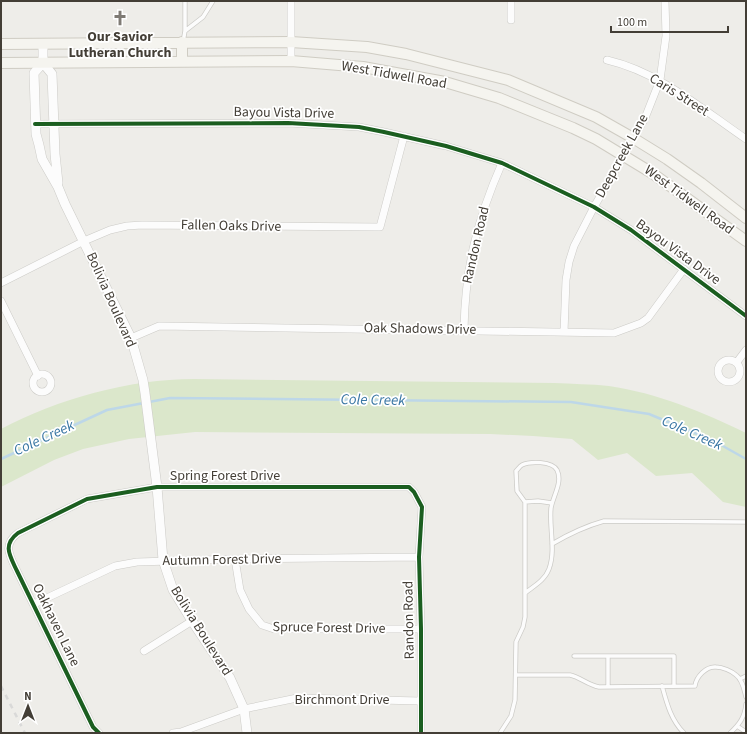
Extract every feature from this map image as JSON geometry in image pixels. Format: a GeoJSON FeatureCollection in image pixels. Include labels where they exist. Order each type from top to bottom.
{"type":"FeatureCollection","features":[{"type":"Feature","properties":{"kind":"main road"},"geometry":{"type":"LineString","coordinates":[[182,42],[182,62]]}},
{"type":"Feature","properties":{"kind":"main road","name":"West Tidwell Road"},"geometry":{"type":"LineString","coordinates":[[1,44],[291,42],[367,47],[450,64],[508,80],[596,117],[633,138],[701,183],[743,216]]}},
{"type":"Feature","properties":{"kind":"main road","name":"West Tidwell Road"},"geometry":{"type":"LineString","coordinates":[[1,63],[291,61],[363,67],[445,82],[499,98],[596,139],[652,173],[746,241]]}},
{"type":"Feature","properties":{"kind":"main road"},"geometry":{"type":"LineString","coordinates":[[445,82],[450,64]]}},
{"type":"Feature","properties":{"kind":"main road"},"geometry":{"type":"LineString","coordinates":[[728,228],[743,216]]}},
{"type":"Feature","properties":{"kind":"street"},"geometry":{"type":"LineString","coordinates":[[291,1],[291,61]]}},
{"type":"Feature","properties":{"kind":"street"},"geometry":{"type":"LineString","coordinates":[[511,1],[511,20]]}},
{"type":"Feature","properties":{"kind":"street","name":"Deepcreek Lane"},"geometry":{"type":"LineString","coordinates":[[564,332],[566,280],[569,262],[581,230],[645,118],[660,80],[666,36],[665,1]]}},
{"type":"Feature","properties":{"kind":"street","name":"Bolivia Boulevard"},"geometry":{"type":"LineString","coordinates":[[43,44],[43,63],[52,74],[58,187]]}},
{"type":"Feature","properties":{"kind":"street","name":"Caris Street"},"geometry":{"type":"LineString","coordinates":[[607,60],[624,64],[660,80],[746,139]]}},
{"type":"Feature","properties":{"kind":"street","name":"Bolivia Boulevard"},"geometry":{"type":"LineString","coordinates":[[43,63],[34,73],[36,134],[42,159],[58,187],[131,338],[143,380],[157,487],[163,560],[173,590],[230,678],[244,709],[247,733]]}},
{"type":"Feature","properties":{"kind":"street","name":"Bayou Vista Drive"},"geometry":{"type":"LineString","coordinates":[[36,124],[288,122],[360,127],[468,152],[502,163],[594,207],[631,230],[746,316]]}},
{"type":"Feature","properties":{"kind":"street","name":"Fallen Oaks Drive"},"geometry":{"type":"LineString","coordinates":[[1,282],[84,241],[110,230],[126,226],[380,227],[404,136]]}},
{"type":"Feature","properties":{"kind":"street","name":"Randon Road"},"geometry":{"type":"LineString","coordinates":[[464,330],[464,298],[468,267],[488,193],[502,163]]}},
{"type":"Feature","properties":{"kind":"street","name":"Oak Shadows Drive"},"geometry":{"type":"LineString","coordinates":[[131,338],[159,326],[614,332],[641,323],[648,318],[684,269]]}},
{"type":"Feature","properties":{"kind":"street"},"geometry":{"type":"LineString","coordinates":[[1,301],[38,376]]}},
{"type":"Feature","properties":{"kind":"street"},"geometry":{"type":"LineString","coordinates":[[736,362],[746,350]]}},
{"type":"Feature","properties":{"kind":"street","name":"Spring Forest Drive"},"geometry":{"type":"LineString","coordinates":[[25,530],[87,499],[157,487],[409,487],[414,492],[422,507]]}},
{"type":"Feature","properties":{"kind":"street","name":"Randon Road"},"geometry":{"type":"LineString","coordinates":[[421,733],[419,558],[422,507]]}},
{"type":"Feature","properties":{"kind":"street","name":"Oakhaven Lane"},"geometry":{"type":"LineString","coordinates":[[25,530],[12,538],[8,544],[9,554],[93,727],[99,733]]}},
{"type":"Feature","properties":{"kind":"street","name":"Autumn Forest Drive"},"geometry":{"type":"LineString","coordinates":[[34,604],[115,566],[137,562],[163,560],[419,558]]}},
{"type":"Feature","properties":{"kind":"street","name":"Spruce Forest Drive"},"geometry":{"type":"LineString","coordinates":[[235,559],[240,590],[249,610],[262,625],[274,629],[421,629]]}},
{"type":"Feature","properties":{"kind":"street"},"geometry":{"type":"LineString","coordinates":[[144,651],[192,621]]}},
{"type":"Feature","properties":{"kind":"street","name":"Birchmont Drive"},"geometry":{"type":"LineString","coordinates":[[173,733],[181,732],[244,709],[296,698],[420,701]]}},
{"type":"Feature","properties":{"kind":"lane"},"geometry":{"type":"LineString","coordinates":[[182,42],[185,1]]}},
{"type":"Feature","properties":{"kind":"lane"},"geometry":{"type":"LineString","coordinates":[[184,30],[203,17],[213,1]]}},
{"type":"Feature","properties":{"kind":"lane"},"geometry":{"type":"LineString","coordinates":[[500,733],[511,716],[515,700],[516,642],[523,628],[525,617],[525,593],[525,502],[517,491],[516,471],[522,465],[542,463],[551,464],[556,469],[558,476],[556,495],[552,503],[550,519],[552,558],[546,576],[525,593]]}},
{"type":"Feature","properties":{"kind":"lane"},"geometry":{"type":"LineString","coordinates":[[525,502],[538,501],[552,503]]}},
{"type":"Feature","properties":{"kind":"lane"},"geometry":{"type":"LineString","coordinates":[[552,544],[583,528],[604,522],[746,522]]}},
{"type":"Feature","properties":{"kind":"lane"},"geometry":{"type":"LineString","coordinates":[[574,656],[674,656],[674,686]]}},
{"type":"Feature","properties":{"kind":"lane"},"geometry":{"type":"LineString","coordinates":[[608,656],[608,687]]}},
{"type":"Feature","properties":{"kind":"lane"},"geometry":{"type":"LineString","coordinates":[[516,675],[570,675],[592,685],[608,687],[695,686],[695,680],[699,674],[715,666],[737,675],[743,684],[746,698]]}},
{"type":"Feature","properties":{"kind":"lane"},"geometry":{"type":"LineString","coordinates":[[740,679],[746,676]]}},
{"type":"Feature","properties":{"kind":"lane"},"geometry":{"type":"LineString","coordinates":[[662,686],[668,707],[676,724],[684,733]]}},
{"type":"Feature","properties":{"kind":"lane"},"geometry":{"type":"LineString","coordinates":[[730,733],[744,716],[746,704]]}},
{"type":"Feature","properties":{"kind":"lane"},"geometry":{"type":"LineString","coordinates":[[737,726],[746,732]]}},
{"type":"Feature","properties":{"kind":"green space"},"geometry":{"type":"Polygon","coordinates":[[[194,379],[554,383],[602,385],[645,393],[679,404],[746,433],[746,507],[723,502],[692,473],[656,476],[627,453],[598,460],[572,439],[490,434],[195,432],[129,439],[83,449],[54,460],[1,487],[1,429],[46,409],[94,393],[144,383],[194,379]]]}},
{"type":"Feature","properties":{"kind":"waterway","name":"Cole Creek"},"geometry":{"type":"LineString","coordinates":[[1,459],[107,410],[170,398],[571,402],[649,414],[714,441],[746,459]]}},
{"type":"Feature","properties":{"kind":"railway"},"geometry":{"type":"LineString","coordinates":[[1,686],[25,733]]}},
{"type":"Feature","properties":{"kind":"cycle path"},"geometry":{"type":"LineString","coordinates":[[35,124],[288,123],[359,127],[446,146],[502,163],[594,207],[631,230],[746,316]]}},
{"type":"Feature","properties":{"kind":"cycle path"},"geometry":{"type":"LineString","coordinates":[[99,733],[93,727],[17,571],[10,556],[9,546],[13,537],[18,533],[87,499],[157,487],[409,487],[414,492],[422,507],[419,557],[421,733]]}},
{"type":"Feature","properties":{"kind":"place","name":"Our Savior Lutheran Church"},"geometry":{"type":"Point","coordinates":[120,18]}}]}
